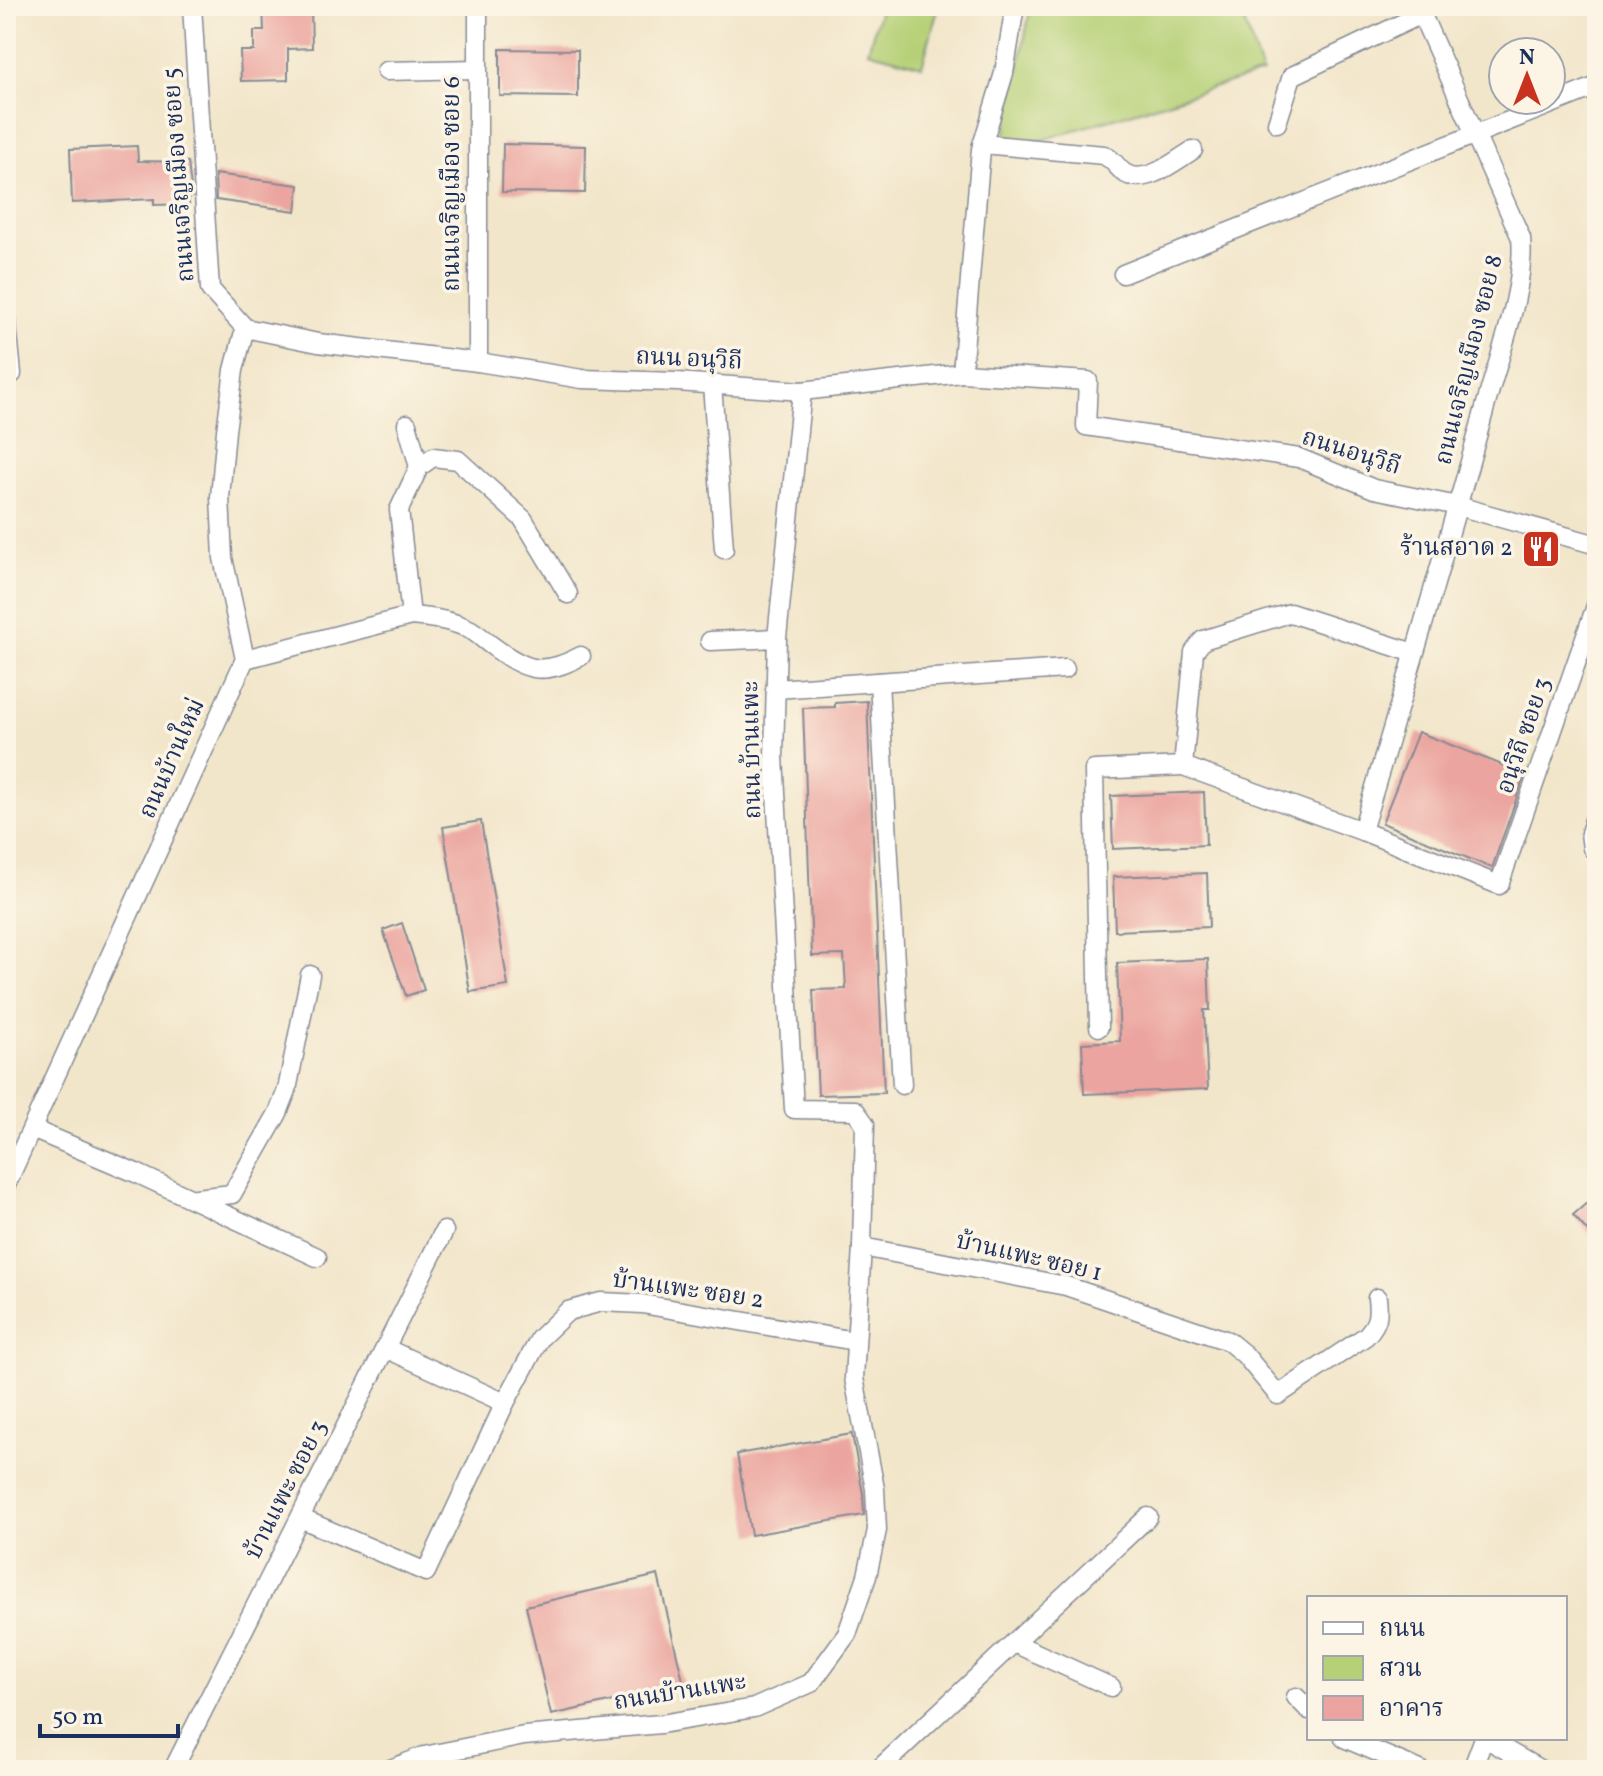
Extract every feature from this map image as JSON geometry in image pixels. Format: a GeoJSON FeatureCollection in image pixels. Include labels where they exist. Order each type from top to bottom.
{"type":"FeatureCollection","features":[{"type":"Feature","properties":{"kind":"street","name":"ถนนเจริญเมือง ซอย 5"},"geometry":{"type":"LineString","coordinates":[[192,6],[210,289],[245,328]]}},
{"type":"Feature","properties":{"kind":"street","name":"ถนนเจริญเมือง ซอย 6"},"geometry":{"type":"LineString","coordinates":[[478,6],[478,362]]}},
{"type":"Feature","properties":{"kind":"street"},"geometry":{"type":"LineString","coordinates":[[962,373],[982,144],[1004,73],[1015,6]]}},
{"type":"Feature","properties":{"kind":"street"},"geometry":{"type":"LineString","coordinates":[[1277,123],[1292,76],[1420,10]]}},
{"type":"Feature","properties":{"kind":"street","name":"ถนนเจริญเมือง ซอย 8"},"geometry":{"type":"LineString","coordinates":[[1362,831],[1458,506],[1523,254],[1521,238],[1420,10]]}},
{"type":"Feature","properties":{"kind":"street"},"geometry":{"type":"LineString","coordinates":[[386,71],[477,69]]}},
{"type":"Feature","properties":{"kind":"street"},"geometry":{"type":"LineString","coordinates":[[1123,274],[1597,86]]}},
{"type":"Feature","properties":{"kind":"street"},"geometry":{"type":"LineString","coordinates":[[982,144],[1104,155],[1134,177],[1153,174],[1193,150]]}},
{"type":"Feature","properties":{"kind":"street"},"geometry":{"type":"LineString","coordinates":[[6,312],[12,374],[6,375]]}},
{"type":"Feature","properties":{"kind":"street","name":"ถนน อนุวิถี"},"geometry":{"type":"LineString","coordinates":[[245,328],[318,343],[478,362],[582,379],[802,391],[962,373],[1088,381],[1086,426]]}},
{"type":"Feature","properties":{"kind":"street"},"geometry":{"type":"LineString","coordinates":[[245,328],[234,370],[220,497],[223,558],[245,659],[411,616],[440,619],[472,631],[523,665],[542,670],[557,669],[581,656]]}},
{"type":"Feature","properties":{"kind":"street"},"geometry":{"type":"LineString","coordinates":[[712,384],[724,549]]}},
{"type":"Feature","properties":{"kind":"street","name":"ถนน บ้านแพะ"},"geometry":{"type":"LineString","coordinates":[[794,1109],[774,757],[777,638],[802,391]]}},
{"type":"Feature","properties":{"kind":"street"},"geometry":{"type":"LineString","coordinates":[[407,424],[419,467]]}},
{"type":"Feature","properties":{"kind":"street","name":"ถนนอนุวิถี"},"geometry":{"type":"LineString","coordinates":[[1086,426],[1299,458],[1374,489],[1458,506],[1597,545]]}},
{"type":"Feature","properties":{"kind":"street"},"geometry":{"type":"LineString","coordinates":[[411,616],[399,510],[419,467],[433,457],[458,460],[523,519],[568,594]]}},
{"type":"Feature","properties":{"kind":"street","name":"อนุวิถี ซอย 3"},"geometry":{"type":"LineString","coordinates":[[1362,831],[1499,885],[1597,603]]}},
{"type":"Feature","properties":{"kind":"street"},"geometry":{"type":"LineString","coordinates":[[1183,766],[1194,652],[1203,640],[1290,613],[1414,653]]}},
{"type":"Feature","properties":{"kind":"street"},"geometry":{"type":"LineString","coordinates":[[710,641],[777,638]]}},
{"type":"Feature","properties":{"kind":"street","name":"ถนนบ้านใหม่"},"geometry":{"type":"LineString","coordinates":[[6,1185],[245,659]]}},
{"type":"Feature","properties":{"kind":"street"},"geometry":{"type":"LineString","coordinates":[[775,689],[1065,669]]}},
{"type":"Feature","properties":{"kind":"street"},"geometry":{"type":"LineString","coordinates":[[879,682],[902,1085]]}},
{"type":"Feature","properties":{"kind":"street"},"geometry":{"type":"LineString","coordinates":[[1099,1027],[1094,770],[1183,766],[1362,831]]}},
{"type":"Feature","properties":{"kind":"street"},"geometry":{"type":"LineString","coordinates":[[1597,811],[1590,833],[1592,848],[1597,852]]}},
{"type":"Feature","properties":{"kind":"street"},"geometry":{"type":"LineString","coordinates":[[194,1200],[199,1196],[232,1194],[278,1113],[291,1080],[310,975]]}},
{"type":"Feature","properties":{"kind":"street","name":"ถนนบ้านแพะ"},"geometry":{"type":"LineString","coordinates":[[388,1770],[424,1756],[524,1736],[661,1724],[754,1708],[811,1683],[847,1634],[867,1576],[877,1530],[875,1489],[854,1378],[865,1124],[855,1110],[794,1109]]}},
{"type":"Feature","properties":{"kind":"street"},"geometry":{"type":"LineString","coordinates":[[32,1129],[317,1257]]}},
{"type":"Feature","properties":{"kind":"street","name":"บ้านแพะ ซอย 3"},"geometry":{"type":"LineString","coordinates":[[173,1770],[444,1231]]}},
{"type":"Feature","properties":{"kind":"street","name":"บ้านแพะ ซอย 1"},"geometry":{"type":"LineString","coordinates":[[862,1247],[1066,1286],[1228,1341],[1245,1355],[1275,1394],[1283,1394],[1366,1336],[1379,1316],[1377,1298]]}},
{"type":"Feature","properties":{"kind":"street","name":"บ้านแพะ ซอย 2"},"geometry":{"type":"LineString","coordinates":[[300,1518],[426,1572],[505,1403],[540,1338],[568,1311],[601,1302],[642,1304],[855,1341]]}},
{"type":"Feature","properties":{"kind":"street"},"geometry":{"type":"LineString","coordinates":[[385,1348],[505,1403]]}},
{"type":"Feature","properties":{"kind":"street"},"geometry":{"type":"LineString","coordinates":[[878,1770],[1148,1517]]}},
{"type":"Feature","properties":{"kind":"street"},"geometry":{"type":"LineString","coordinates":[[1014,1643],[1111,1687]]}},
{"type":"Feature","properties":{"kind":"street"},"geometry":{"type":"LineString","coordinates":[[1349,1740],[1420,1770]]}},
{"type":"Feature","properties":{"kind":"street"},"geometry":{"type":"LineString","coordinates":[[1472,1770],[1484,1740]]}},
{"type":"Feature","properties":{"kind":"street"},"geometry":{"type":"LineString","coordinates":[[1488,1740],[1541,1770]]}},
{"type":"Feature","properties":{"kind":"green space"},"geometry":{"type":"Polygon","coordinates":[[[881,6],[939,6],[922,66],[868,51],[881,6]]]}},
{"type":"Feature","properties":{"kind":"green space"},"geometry":{"type":"Polygon","coordinates":[[[1031,6],[1239,6],[1262,73],[1002,152],[1031,6]]]}},
{"type":"Feature","properties":{"kind":"building"},"geometry":{"type":"Polygon","coordinates":[[[263,6],[311,6],[312,48],[288,49],[288,80],[241,81],[240,51],[254,51],[254,31],[264,31],[263,6]]]}},
{"type":"Feature","properties":{"kind":"building"},"geometry":{"type":"Polygon","coordinates":[[[500,49],[578,50],[578,97],[500,96],[500,49]]]}},
{"type":"Feature","properties":{"kind":"building"},"geometry":{"type":"Polygon","coordinates":[[[503,144],[586,146],[585,193],[502,192],[503,144]]]}},
{"type":"Feature","properties":{"kind":"building"},"geometry":{"type":"Polygon","coordinates":[[[137,146],[138,161],[188,162],[192,197],[189,197],[189,204],[154,205],[154,199],[72,203],[70,149],[137,146]]]}},
{"type":"Feature","properties":{"kind":"building"},"geometry":{"type":"Polygon","coordinates":[[[215,174],[299,185],[296,211],[216,200],[215,174]]]}},
{"type":"Feature","properties":{"kind":"building"},"geometry":{"type":"Polygon","coordinates":[[[867,701],[884,1093],[818,1095],[813,990],[846,989],[844,955],[812,956],[803,708],[835,707],[835,703],[867,701]]]}},
{"type":"Feature","properties":{"kind":"building"},"geometry":{"type":"Polygon","coordinates":[[[1418,732],[1525,774],[1492,868],[1382,823],[1418,732]]]}},
{"type":"Feature","properties":{"kind":"building"},"geometry":{"type":"Polygon","coordinates":[[[1204,792],[1206,845],[1113,849],[1111,796],[1204,792]]]}},
{"type":"Feature","properties":{"kind":"building"},"geometry":{"type":"Polygon","coordinates":[[[481,821],[508,986],[470,992],[443,827],[481,821]]]}},
{"type":"Feature","properties":{"kind":"building"},"geometry":{"type":"Polygon","coordinates":[[[1207,873],[1209,927],[1115,931],[1113,877],[1207,873]]]}},
{"type":"Feature","properties":{"kind":"building"},"geometry":{"type":"Polygon","coordinates":[[[402,923],[424,990],[406,996],[383,930],[402,923]]]}},
{"type":"Feature","properties":{"kind":"building"},"geometry":{"type":"Polygon","coordinates":[[[1208,959],[1210,1010],[1204,1010],[1208,1089],[1084,1094],[1082,1043],[1120,1041],[1117,963],[1208,959]]]}},
{"type":"Feature","properties":{"kind":"building"},"geometry":{"type":"Polygon","coordinates":[[[1597,1194],[1597,1242],[1573,1215],[1597,1194]]]}},
{"type":"Feature","properties":{"kind":"building"},"geometry":{"type":"Polygon","coordinates":[[[852,1434],[864,1515],[751,1535],[737,1454],[852,1434]]]}},
{"type":"Feature","properties":{"kind":"building"},"geometry":{"type":"Polygon","coordinates":[[[658,1575],[684,1685],[551,1715],[526,1606],[658,1575]]]}},
{"type":"Feature","properties":{"kind":"place","name":"ร้านสอาด 2"},"geometry":{"type":"Point","coordinates":[1541,549]}}]}
